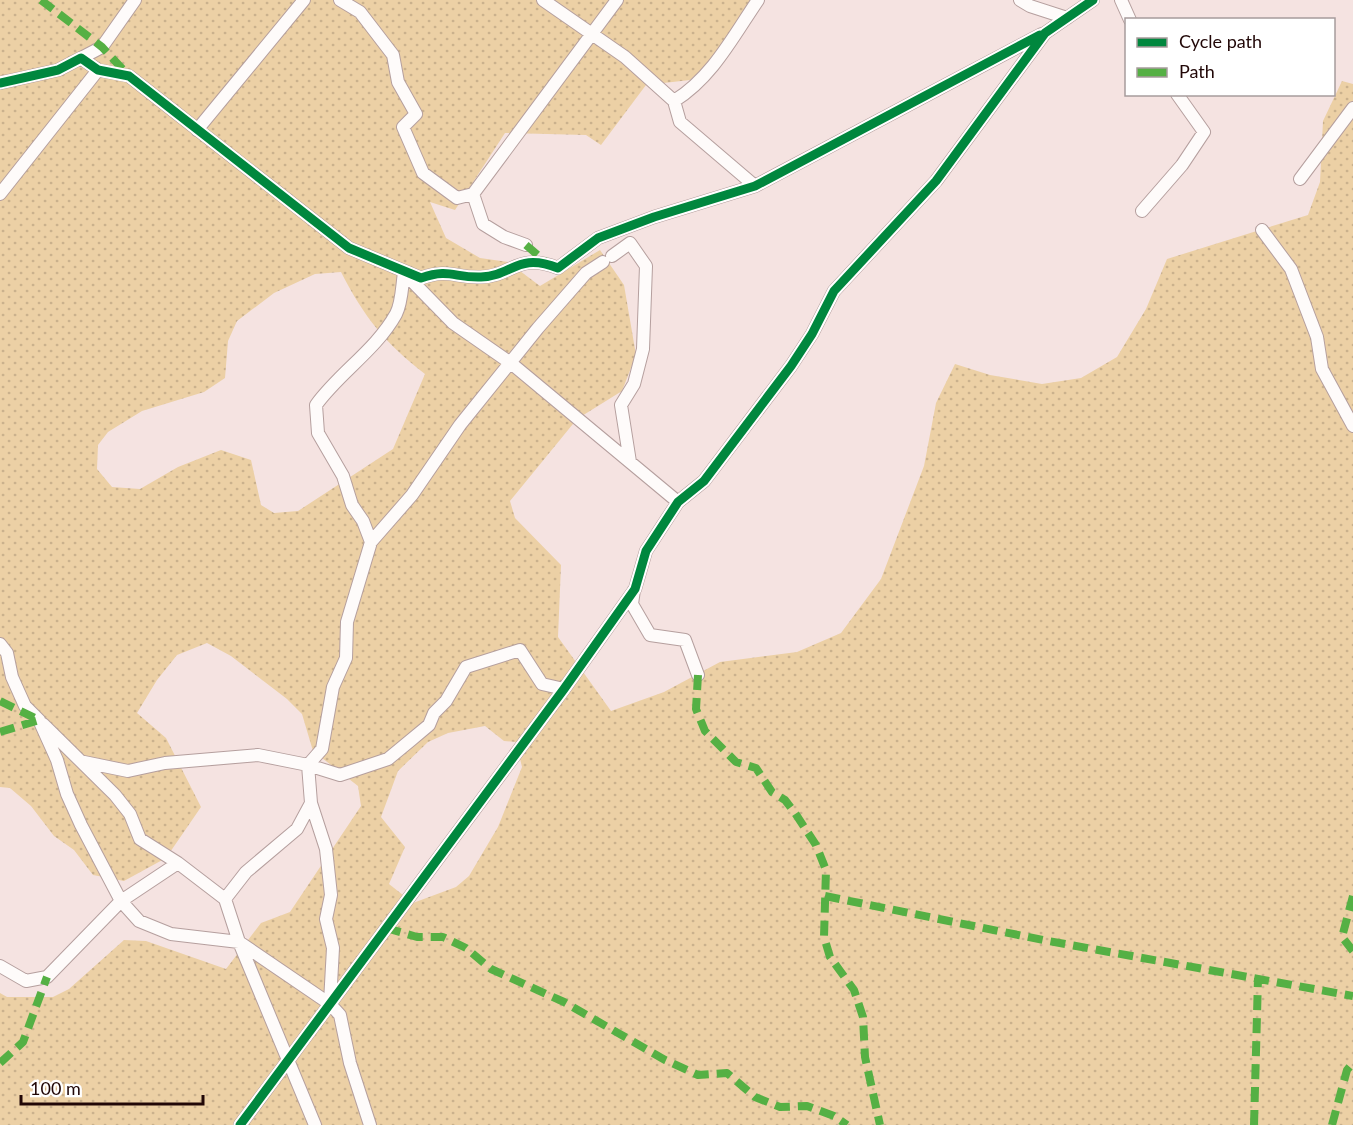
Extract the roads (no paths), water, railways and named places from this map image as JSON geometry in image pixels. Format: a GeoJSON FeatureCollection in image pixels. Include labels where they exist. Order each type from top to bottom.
{"type":"FeatureCollection","features":[{"type":"Feature","properties":{"kind":"street"},"geometry":{"type":"LineString","coordinates":[[0,82],[58,70],[102,46],[135,0]]}},
{"type":"Feature","properties":{"kind":"street"},"geometry":{"type":"LineString","coordinates":[[197,130],[304,0]]}},
{"type":"Feature","properties":{"kind":"street"},"geometry":{"type":"LineString","coordinates":[[340,0],[360,12],[393,55],[399,81],[416,114],[403,127],[423,172],[457,198],[473,194],[617,0]]}},
{"type":"Feature","properties":{"kind":"street"},"geometry":{"type":"LineString","coordinates":[[543,0],[625,57],[674,100],[680,122],[755,186]]}},
{"type":"Feature","properties":{"kind":"street"},"geometry":{"type":"LineString","coordinates":[[674,100],[691,90],[706,75],[758,0]]}},
{"type":"Feature","properties":{"kind":"street"},"geometry":{"type":"LineString","coordinates":[[1020,0],[1030,6],[1067,18]]}},
{"type":"Feature","properties":{"kind":"street"},"geometry":{"type":"LineString","coordinates":[[81,58],[98,70],[129,76],[349,248],[404,273],[421,278],[441,271],[485,277],[527,261],[558,268],[598,238],[654,217],[755,186],[1045,33],[1093,0]]}},
{"type":"Feature","properties":{"kind":"street"},"geometry":{"type":"LineString","coordinates":[[1121,0],[1129,18]]}},
{"type":"Feature","properties":{"kind":"street"},"geometry":{"type":"LineString","coordinates":[[698,675],[685,640],[650,635],[632,604],[646,551],[678,502],[704,481],[791,366],[812,334],[834,291],[936,181],[1045,33]]}},
{"type":"Feature","properties":{"kind":"street"},"geometry":{"type":"LineString","coordinates":[[0,194],[98,70]]}},
{"type":"Feature","properties":{"kind":"street"},"geometry":{"type":"LineString","coordinates":[[1143,211],[1182,165],[1204,132],[1178,96]]}},
{"type":"Feature","properties":{"kind":"street"},"geometry":{"type":"LineString","coordinates":[[1300,179],[1353,108]]}},
{"type":"Feature","properties":{"kind":"street"},"geometry":{"type":"LineString","coordinates":[[473,194],[483,224],[504,237],[526,245]]}},
{"type":"Feature","properties":{"kind":"street"},"geometry":{"type":"LineString","coordinates":[[1262,230],[1291,269],[1317,337],[1322,369],[1353,426]]}},
{"type":"Feature","properties":{"kind":"street"},"geometry":{"type":"LineString","coordinates":[[330,1004],[333,948],[326,920],[331,895],[326,849],[311,803],[308,765],[322,749],[333,687],[346,658],[347,622],[371,542],[412,495],[460,425],[586,273],[630,243],[646,266],[643,350],[634,384],[621,405],[630,462]]}},
{"type":"Feature","properties":{"kind":"street"},"geometry":{"type":"LineString","coordinates":[[404,273],[453,323],[512,364],[678,502]]}},
{"type":"Feature","properties":{"kind":"street"},"geometry":{"type":"LineString","coordinates":[[371,542],[363,521],[352,506],[343,476],[318,433],[316,405],[328,389],[379,338],[397,312],[404,273]]}},
{"type":"Feature","properties":{"kind":"street"},"geometry":{"type":"LineString","coordinates":[[240,1125],[564,689],[635,589]]}},
{"type":"Feature","properties":{"kind":"street"},"geometry":{"type":"LineString","coordinates":[[0,644],[7,653],[12,677],[25,706],[84,762],[130,814],[140,839],[178,863],[225,899],[239,942],[315,1125]]}},
{"type":"Feature","properties":{"kind":"street"},"geometry":{"type":"LineString","coordinates":[[84,762],[128,771],[165,764],[258,754],[340,775],[388,759],[429,725],[434,713],[446,701],[466,667],[520,650],[542,684],[564,689]]}},
{"type":"Feature","properties":{"kind":"street"},"geometry":{"type":"LineString","coordinates":[[39,720],[57,760],[67,794],[81,825],[121,901],[139,921],[171,934],[239,942],[330,1004],[340,1015],[350,1063],[370,1125]]}},
{"type":"Feature","properties":{"kind":"street"},"geometry":{"type":"LineString","coordinates":[[225,899],[246,872],[297,829],[311,803]]}},
{"type":"Feature","properties":{"kind":"street"},"geometry":{"type":"LineString","coordinates":[[0,966],[26,981],[47,977],[121,901],[178,863]]}}]}
